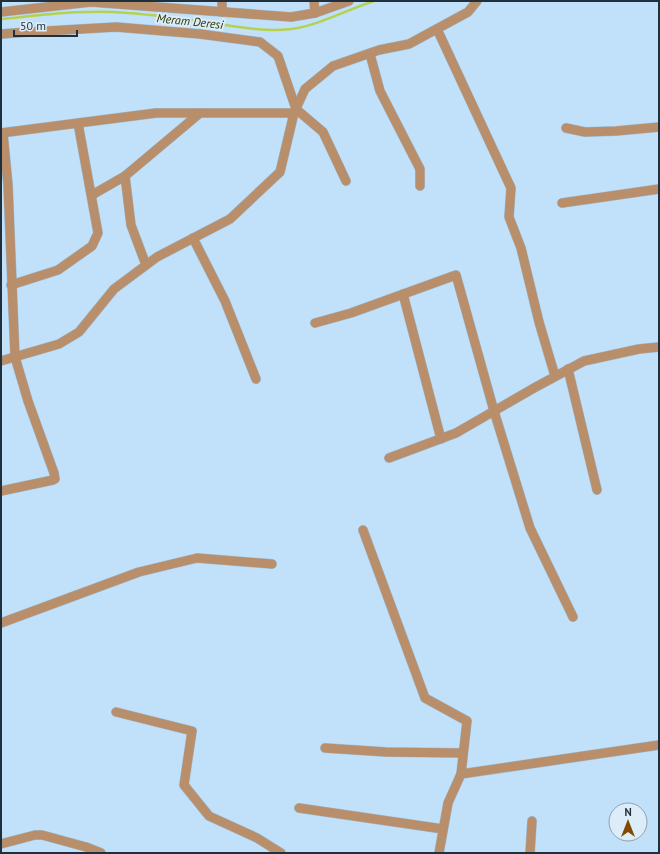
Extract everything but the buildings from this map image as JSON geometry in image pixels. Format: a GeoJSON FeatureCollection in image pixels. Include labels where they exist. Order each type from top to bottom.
{"type":"FeatureCollection","features":[{"type":"Feature","properties":{"kind":"street"},"geometry":{"type":"LineString","coordinates":[[222,1],[222,12]]}},
{"type":"Feature","properties":{"kind":"street"},"geometry":{"type":"LineString","coordinates":[[314,1],[315,13]]}},
{"type":"Feature","properties":{"kind":"street"},"geometry":{"type":"LineString","coordinates":[[1,12],[96,2],[291,17],[315,13],[349,1]]}},
{"type":"Feature","properties":{"kind":"street"},"geometry":{"type":"LineString","coordinates":[[1,361],[59,344],[79,332],[114,289],[146,265],[157,257],[230,219],[280,172],[295,111],[305,89],[333,66],[370,54],[409,44],[468,12],[476,1]]}},
{"type":"Feature","properties":{"kind":"street"},"geometry":{"type":"LineString","coordinates":[[1,34],[116,27],[200,34],[260,42],[278,56],[295,111],[323,132],[346,182]]}},
{"type":"Feature","properties":{"kind":"street"},"geometry":{"type":"LineString","coordinates":[[437,29],[511,188],[509,217],[521,248],[539,322],[556,376]]}},
{"type":"Feature","properties":{"kind":"street"},"geometry":{"type":"LineString","coordinates":[[370,54],[380,91],[420,168],[420,186]]}},
{"type":"Feature","properties":{"kind":"street"},"geometry":{"type":"LineString","coordinates":[[1,491],[54,480],[55,478],[14,357],[8,185],[2,133],[156,112],[200,113],[295,111]]}},
{"type":"Feature","properties":{"kind":"street"},"geometry":{"type":"LineString","coordinates":[[92,195],[125,176],[200,113]]}},
{"type":"Feature","properties":{"kind":"street"},"geometry":{"type":"LineString","coordinates":[[11,285],[58,270],[92,246],[98,233],[78,123]]}},
{"type":"Feature","properties":{"kind":"street"},"geometry":{"type":"LineString","coordinates":[[566,128],[585,132],[659,127]]}},
{"type":"Feature","properties":{"kind":"street"},"geometry":{"type":"LineString","coordinates":[[125,176],[131,225],[146,265]]}},
{"type":"Feature","properties":{"kind":"street"},"geometry":{"type":"LineString","coordinates":[[562,203],[659,190]]}},
{"type":"Feature","properties":{"kind":"street"},"geometry":{"type":"LineString","coordinates":[[193,238],[225,301],[256,379]]}},
{"type":"Feature","properties":{"kind":"street"},"geometry":{"type":"LineString","coordinates":[[315,323],[351,313],[456,275],[494,411],[530,528],[573,616]]}},
{"type":"Feature","properties":{"kind":"street"},"geometry":{"type":"LineString","coordinates":[[403,294],[441,439]]}},
{"type":"Feature","properties":{"kind":"street"},"geometry":{"type":"LineString","coordinates":[[389,458],[456,433],[584,361],[639,349],[659,347]]}},
{"type":"Feature","properties":{"kind":"street"},"geometry":{"type":"LineString","coordinates":[[568,369],[597,490]]}},
{"type":"Feature","properties":{"kind":"street"},"geometry":{"type":"LineString","coordinates":[[363,530],[425,698],[467,721],[461,774],[448,803],[439,853]]}},
{"type":"Feature","properties":{"kind":"street"},"geometry":{"type":"LineString","coordinates":[[1,623],[139,572],[197,558],[272,564]]}},
{"type":"Feature","properties":{"kind":"street"},"geometry":{"type":"LineString","coordinates":[[116,712],[192,731],[184,785],[209,816],[258,838],[281,853]]}},
{"type":"Feature","properties":{"kind":"street"},"geometry":{"type":"LineString","coordinates":[[461,774],[659,745]]}},
{"type":"Feature","properties":{"kind":"street"},"geometry":{"type":"LineString","coordinates":[[325,748],[386,752],[463,753]]}},
{"type":"Feature","properties":{"kind":"street"},"geometry":{"type":"LineString","coordinates":[[299,808],[443,829]]}},
{"type":"Feature","properties":{"kind":"street"},"geometry":{"type":"LineString","coordinates":[[530,853],[532,821]]}},
{"type":"Feature","properties":{"kind":"street"},"geometry":{"type":"LineString","coordinates":[[1,844],[35,834],[86,847],[101,853]]}},
{"type":"Feature","properties":{"kind":"waterway","name":"Meram Deresi"},"geometry":{"type":"LineString","coordinates":[[1,19],[64,13],[112,12],[160,16],[251,29],[281,30],[302,27],[323,21],[374,1]]}}]}
